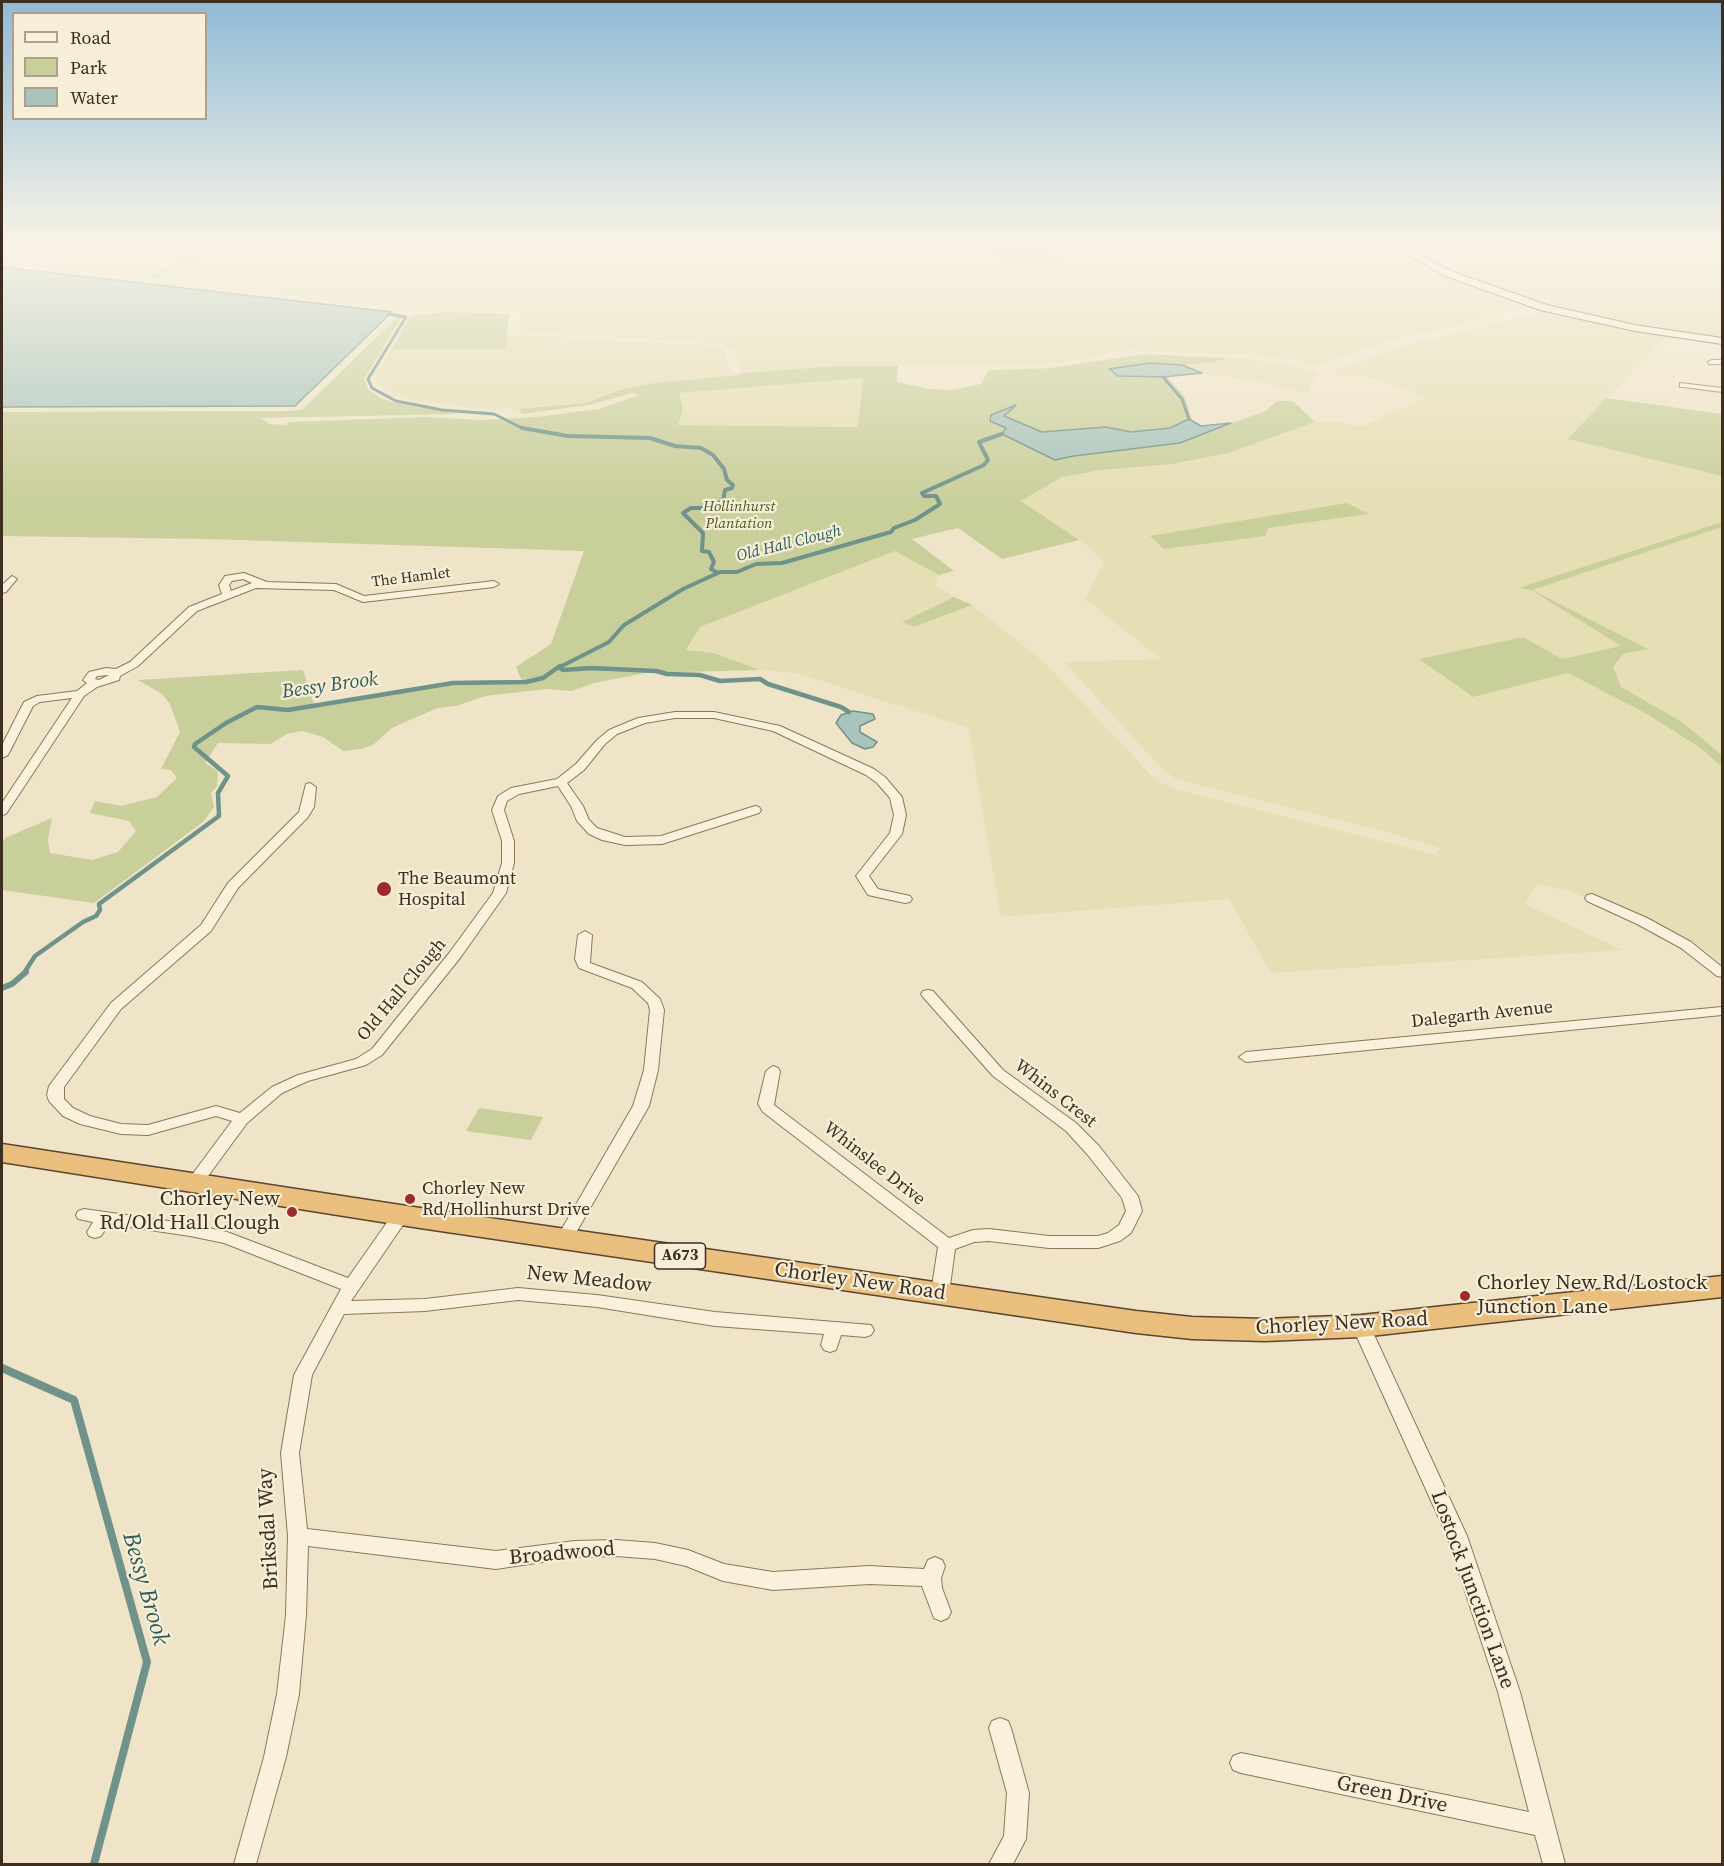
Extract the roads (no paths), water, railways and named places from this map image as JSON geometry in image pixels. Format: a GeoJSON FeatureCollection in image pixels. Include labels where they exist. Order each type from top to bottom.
{"type":"FeatureCollection","features":[{"type":"Feature","properties":{"kind":"highway","name":"Chorley New Road"},"geometry":{"type":"LineString","coordinates":[[2,1153],[564,1239],[1136,1322],[1192,1328],[1265,1330],[1361,1326],[1722,1287]]}},
{"type":"Feature","properties":{"kind":"main road"},"geometry":{"type":"LineString","coordinates":[[1649,330],[1722,341]]}},
{"type":"Feature","properties":{"kind":"street"},"geometry":{"type":"LineString","coordinates":[[1712,362],[1722,362]]}},
{"type":"Feature","properties":{"kind":"street"},"geometry":{"type":"LineString","coordinates":[[1681,385],[1722,390]]}},
{"type":"Feature","properties":{"kind":"street"},"geometry":{"type":"LineString","coordinates":[[2,590],[12,579]]}},
{"type":"Feature","properties":{"kind":"street","name":"The Hamlet"},"geometry":{"type":"LineString","coordinates":[[80,694],[95,683],[88,680],[93,674],[106,671],[116,674],[134,664],[155,646],[185,614],[227,594],[262,584],[336,587],[363,599],[494,584]]}},
{"type":"Feature","properties":{"kind":"street"},"geometry":{"type":"LineString","coordinates":[[2,755],[28,704],[37,699],[80,694]]}},
{"type":"Feature","properties":{"kind":"street"},"geometry":{"type":"LineString","coordinates":[[2,811],[80,694]]}},
{"type":"Feature","properties":{"kind":"street"},"geometry":{"type":"LineString","coordinates":[[755,810],[662,840],[625,841],[606,837],[593,831],[583,821],[577,806],[561,782],[580,767],[601,742],[613,732],[642,720],[675,715],[714,715],[776,728],[870,772],[881,780],[896,797],[900,815],[896,834],[862,876],[873,892],[905,899]]}},
{"type":"Feature","properties":{"kind":"street","name":"Old Hall Clough"},"geometry":{"type":"LineString","coordinates":[[194,1183],[242,1119],[289,1083],[361,1062],[377,1052],[455,955],[499,893],[508,856],[508,841],[498,810],[502,800],[515,791],[561,782]]}},
{"type":"Feature","properties":{"kind":"street"},"geometry":{"type":"LineString","coordinates":[[242,1119],[216,1111],[148,1130],[121,1129],[85,1120],[68,1112],[57,1101],[55,1095],[57,1086],[116,1006],[206,927],[233,886],[304,814],[308,807],[310,787]]}},
{"type":"Feature","properties":{"kind":"street"},"geometry":{"type":"LineString","coordinates":[[1592,898],[1677,940],[1722,973]]}},
{"type":"Feature","properties":{"kind":"street"},"geometry":{"type":"LineString","coordinates":[[564,1239],[641,1106],[651,1070],[657,1010],[655,1002],[638,985],[584,965],[582,959],[585,935]]}},
{"type":"Feature","properties":{"kind":"street","name":"Whins Crest"},"geometry":{"type":"LineString","coordinates":[[928,994],[998,1073],[1071,1127],[1093,1150],[1130,1196],[1134,1211],[1125,1229],[1114,1237],[1098,1242],[1058,1242],[989,1235],[973,1236],[947,1245]]}},
{"type":"Feature","properties":{"kind":"street","name":"Dalegarth Avenue"},"geometry":{"type":"LineString","coordinates":[[1246,1057],[1722,1011]]}},
{"type":"Feature","properties":{"kind":"street","name":"Whinslee Drive"},"geometry":{"type":"LineString","coordinates":[[773,1071],[766,1104],[768,1108],[947,1245]]}},
{"type":"Feature","properties":{"kind":"street"},"geometry":{"type":"LineString","coordinates":[[84,1215],[190,1230],[227,1238],[351,1287]]}},
{"type":"Feature","properties":{"kind":"street","name":"Briksdal Way"},"geometry":{"type":"LineString","coordinates":[[245,1864],[275,1757],[288,1694],[296,1615],[298,1536],[290,1453],[303,1375],[338,1308],[401,1215]]}},
{"type":"Feature","properties":{"kind":"street"},"geometry":{"type":"LineString","coordinates":[[94,1232],[105,1218]]}},
{"type":"Feature","properties":{"kind":"street"},"geometry":{"type":"LineString","coordinates":[[940,1293],[947,1245]]}},
{"type":"Feature","properties":{"kind":"street","name":"New Meadow"},"geometry":{"type":"LineString","coordinates":[[338,1308],[425,1305],[518,1294],[597,1301],[832,1337],[865,1330]]}},
{"type":"Feature","properties":{"kind":"street","name":"Lostock Junction Lane"},"geometry":{"type":"LineString","coordinates":[[1361,1326],[1457,1536],[1509,1692],[1554,1864]]}},
{"type":"Feature","properties":{"kind":"street","name":"Broadwood"},"geometry":{"type":"LineString","coordinates":[[298,1536],[496,1560],[575,1549],[615,1548],[655,1551],[688,1558],[723,1572],[773,1581],[933,1572],[932,1588],[941,1612]]}},
{"type":"Feature","properties":{"kind":"street"},"geometry":{"type":"LineString","coordinates":[[1000,1728],[1018,1792],[1015,1839],[1000,1864]]}},
{"type":"Feature","properties":{"kind":"street","name":"Green Drive"},"geometry":{"type":"LineString","coordinates":[[1241,1763],[1543,1826]]}},
{"type":"Feature","properties":{"kind":"water"},"geometry":{"type":"Polygon","coordinates":[[[2,330],[373,330],[295,406],[2,407],[2,330]]]}},
{"type":"Feature","properties":{"kind":"water"},"geometry":{"type":"Polygon","coordinates":[[[1150,363],[1182,365],[1202,373],[1163,377],[1118,376],[1109,369],[1150,363]]]}},
{"type":"Feature","properties":{"kind":"water"},"geometry":{"type":"Polygon","coordinates":[[[1016,405],[1004,416],[1042,432],[1106,427],[1131,432],[1170,428],[1189,419],[1201,426],[1231,423],[1180,443],[1055,460],[1002,434],[1006,428],[990,421],[991,415],[1016,405]]]}},
{"type":"Feature","properties":{"kind":"water"},"geometry":{"type":"Polygon","coordinates":[[[853,711],[873,714],[875,719],[860,726],[860,732],[877,742],[873,747],[865,749],[852,743],[836,723],[841,715],[853,711]]]}},
{"type":"Feature","properties":{"kind":"waterway"},"geometry":{"type":"LineString","coordinates":[[398,330],[368,379],[372,388],[396,401],[442,410],[494,414],[522,428]]}},
{"type":"Feature","properties":{"kind":"waterway"},"geometry":{"type":"LineString","coordinates":[[1163,377],[1182,399],[1189,419]]}},
{"type":"Feature","properties":{"kind":"waterway"},"geometry":{"type":"LineString","coordinates":[[522,428],[530,429]]}},
{"type":"Feature","properties":{"kind":"waterway"},"geometry":{"type":"LineString","coordinates":[[522,428],[568,436],[650,438],[675,446],[701,448],[713,455],[724,469],[727,480],[733,485],[732,488],[725,490],[723,501],[706,508],[691,508],[683,513],[703,533],[702,551],[709,552],[714,562],[711,569],[718,573]]}},
{"type":"Feature","properties":{"kind":"waterway","name":"Old Hall Clough"},"geometry":{"type":"LineString","coordinates":[[718,573],[737,572],[756,564],[782,563],[891,532],[894,528],[915,520],[940,504],[936,496],[924,496],[922,493],[984,465],[988,460],[979,442],[1002,434]]}},
{"type":"Feature","properties":{"kind":"waterway","name":"Old Hall Clough"},"geometry":{"type":"LineString","coordinates":[[559,667],[609,642],[624,625],[683,589],[718,573]]}},
{"type":"Feature","properties":{"kind":"waterway","name":"Bessy Brook"},"geometry":{"type":"LineString","coordinates":[[24,973],[35,956],[83,922],[96,916],[100,910],[99,904],[219,816],[218,793],[228,776],[194,747],[226,723],[257,707],[288,710],[453,683],[526,682],[543,678],[560,666]]}},
{"type":"Feature","properties":{"kind":"waterway"},"geometry":{"type":"LineString","coordinates":[[559,667],[563,670],[591,668],[656,671],[667,674],[700,675],[720,681],[760,679],[768,684],[841,707],[849,712]]}},
{"type":"Feature","properties":{"kind":"waterway","name":"Bessy Brook"},"geometry":{"type":"LineString","coordinates":[[2,988],[12,984],[26,972]]}},
{"type":"Feature","properties":{"kind":"waterway","name":"Bessy Brook"},"geometry":{"type":"LineString","coordinates":[[2,1368],[74,1400],[147,1662],[94,1864]]}},
{"type":"Feature","properties":{"kind":"place","name":"The Beaumont Hospital"},"geometry":{"type":"Point","coordinates":[384,889]}},
{"type":"Feature","properties":{"kind":"place","name":"Chorley New Rd/Hollinhurst Drive"},"geometry":{"type":"Point","coordinates":[410,1199]}},
{"type":"Feature","properties":{"kind":"place","name":"Chorley New Rd/Old Hall Clough"},"geometry":{"type":"Point","coordinates":[292,1212]}},
{"type":"Feature","properties":{"kind":"place","name":"Chorley New Rd/Lostock Junction Lane"},"geometry":{"type":"Point","coordinates":[1465,1296]}},
{"type":"Feature","properties":{"kind":"park label","name":"Hollinhurst Plantation"},"geometry":{"type":"Point","coordinates":[739,516]}}]}
